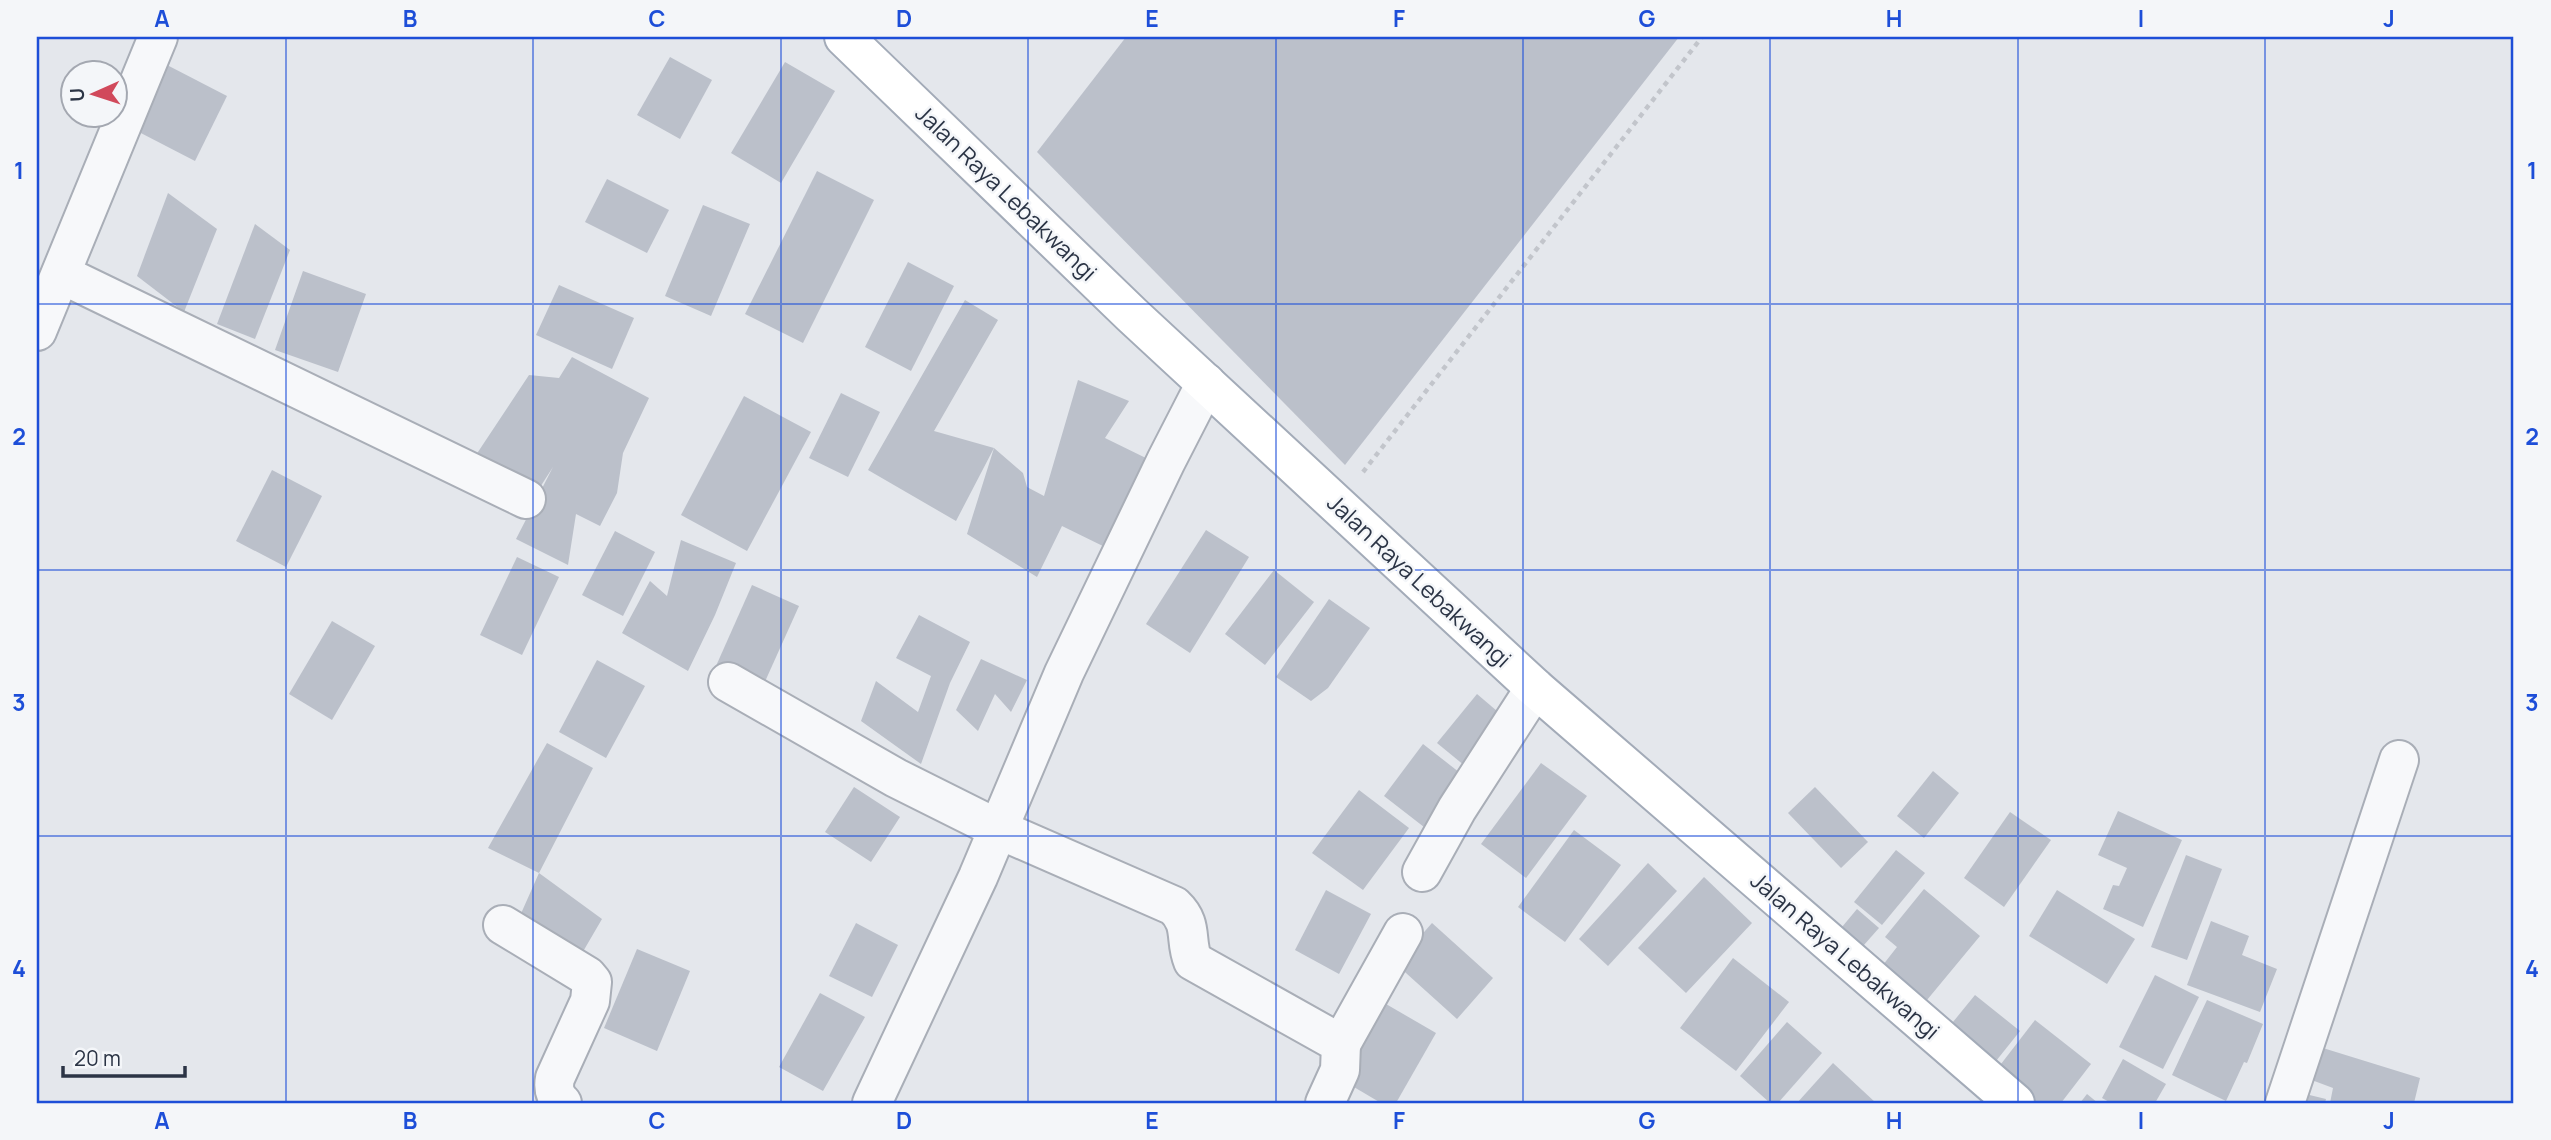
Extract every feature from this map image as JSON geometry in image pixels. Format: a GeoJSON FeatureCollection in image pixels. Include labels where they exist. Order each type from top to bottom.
{"type":"FeatureCollection","features":[{"type":"Feature","properties":{"kind":"main road","name":"Jalan Raya Lebakwangi"},"geometry":{"type":"LineString","coordinates":[[844,37],[1206,383],[1535,688],[2015,1103]]}},
{"type":"Feature","properties":{"kind":"street"},"geometry":{"type":"LineString","coordinates":[[37,331],[158,37]]}},
{"type":"Feature","properties":{"kind":"street"},"geometry":{"type":"LineString","coordinates":[[61,274],[526,499]]}},
{"type":"Feature","properties":{"kind":"street"},"geometry":{"type":"LineString","coordinates":[[872,1103],[998,829],[1064,673],[1206,383]]}},
{"type":"Feature","properties":{"kind":"street"},"geometry":{"type":"LineString","coordinates":[[728,682],[896,778],[998,829],[1174,906],[1184,915],[1193,961],[1341,1044]]}},
{"type":"Feature","properties":{"kind":"street"},"geometry":{"type":"LineString","coordinates":[[1422,872],[1457,809],[1535,688]]}},
{"type":"Feature","properties":{"kind":"street"},"geometry":{"type":"LineString","coordinates":[[2286,1103],[2399,760]]}},
{"type":"Feature","properties":{"kind":"street"},"geometry":{"type":"LineString","coordinates":[[503,925],[587,976],[592,982],[590,1001],[555,1078],[553,1087],[562,1103]]}},
{"type":"Feature","properties":{"kind":"street"},"geometry":{"type":"LineString","coordinates":[[1325,1103],[1339,1070],[1341,1044],[1403,933]]}},
{"type":"Feature","properties":{"kind":"path"},"geometry":{"type":"LineString","coordinates":[[1337,505],[1702,37]]}},
{"type":"Feature","properties":{"kind":"building"},"geometry":{"type":"Polygon","coordinates":[[[1126,37],[1679,37],[1345,465],[1037,152],[1126,37]]]}},
{"type":"Feature","properties":{"kind":"building"},"geometry":{"type":"Polygon","coordinates":[[[670,57],[712,80],[680,139],[637,115],[670,57]]]}},
{"type":"Feature","properties":{"kind":"building"},"geometry":{"type":"Polygon","coordinates":[[[785,62],[835,91],[781,183],[731,153],[785,62]]]}},
{"type":"Feature","properties":{"kind":"building"},"geometry":{"type":"Polygon","coordinates":[[[167,65],[227,96],[195,161],[135,130],[167,65]]]}},
{"type":"Feature","properties":{"kind":"building"},"geometry":{"type":"Polygon","coordinates":[[[817,171],[874,200],[803,343],[745,314],[817,171]]]}},
{"type":"Feature","properties":{"kind":"building"},"geometry":{"type":"Polygon","coordinates":[[[607,179],[669,210],[647,253],[585,222],[607,179]]]}},
{"type":"Feature","properties":{"kind":"building"},"geometry":{"type":"Polygon","coordinates":[[[168,193],[217,229],[184,312],[137,276],[168,193]]]}},
{"type":"Feature","properties":{"kind":"building"},"geometry":{"type":"Polygon","coordinates":[[[703,205],[750,224],[711,316],[665,296],[703,205]]]}},
{"type":"Feature","properties":{"kind":"building"},"geometry":{"type":"Polygon","coordinates":[[[255,224],[290,250],[255,339],[217,324],[255,224]]]}},
{"type":"Feature","properties":{"kind":"building"},"geometry":{"type":"Polygon","coordinates":[[[908,262],[954,286],[911,371],[865,347],[908,262]]]}},
{"type":"Feature","properties":{"kind":"building"},"geometry":{"type":"Polygon","coordinates":[[[303,271],[366,294],[338,372],[275,350],[303,271]]]}},
{"type":"Feature","properties":{"kind":"building"},"geometry":{"type":"Polygon","coordinates":[[[559,285],[634,318],[612,369],[536,335],[559,285]]]}},
{"type":"Feature","properties":{"kind":"building"},"geometry":{"type":"Polygon","coordinates":[[[965,300],[998,320],[934,431],[994,448],[956,521],[868,470],[965,300]]]}},
{"type":"Feature","properties":{"kind":"building"},"geometry":{"type":"Polygon","coordinates":[[[572,357],[649,398],[623,453],[617,493],[600,526],[576,514],[568,565],[516,539],[553,467],[535,495],[472,461],[529,375],[559,378],[572,357]]]}},
{"type":"Feature","properties":{"kind":"building"},"geometry":{"type":"Polygon","coordinates":[[[1078,380],[1129,401],[1105,438],[1154,462],[1111,550],[1062,526],[1037,577],[967,534],[994,448],[1023,473],[1027,487],[1044,496],[1078,380]]]}},
{"type":"Feature","properties":{"kind":"building"},"geometry":{"type":"Polygon","coordinates":[[[841,393],[880,412],[848,477],[809,458],[841,393]]]}},
{"type":"Feature","properties":{"kind":"building"},"geometry":{"type":"Polygon","coordinates":[[[744,396],[811,432],[747,551],[681,515],[744,396]]]}},
{"type":"Feature","properties":{"kind":"building"},"geometry":{"type":"Polygon","coordinates":[[[272,470],[322,496],[286,567],[236,541],[272,470]]]}},
{"type":"Feature","properties":{"kind":"building"},"geometry":{"type":"Polygon","coordinates":[[[1206,530],[1249,557],[1190,653],[1146,624],[1206,530]]]}},
{"type":"Feature","properties":{"kind":"building"},"geometry":{"type":"Polygon","coordinates":[[[615,531],[655,552],[623,616],[582,595],[615,531]]]}},
{"type":"Feature","properties":{"kind":"building"},"geometry":{"type":"Polygon","coordinates":[[[681,540],[736,563],[688,671],[622,633],[650,581],[667,596],[681,540]]]}},
{"type":"Feature","properties":{"kind":"building"},"geometry":{"type":"Polygon","coordinates":[[[517,557],[559,577],[522,655],[480,635],[517,557]]]}},
{"type":"Feature","properties":{"kind":"building"},"geometry":{"type":"Polygon","coordinates":[[[1274,570],[1314,602],[1265,665],[1225,634],[1274,570]]]}},
{"type":"Feature","properties":{"kind":"building"},"geometry":{"type":"Polygon","coordinates":[[[752,585],[799,606],[763,686],[716,666],[752,585]]]}},
{"type":"Feature","properties":{"kind":"building"},"geometry":{"type":"Polygon","coordinates":[[[1329,599],[1370,628],[1328,688],[1311,701],[1276,677],[1329,599]]]}},
{"type":"Feature","properties":{"kind":"building"},"geometry":{"type":"Polygon","coordinates":[[[919,615],[970,642],[950,683],[921,764],[861,721],[876,681],[918,712],[931,676],[896,658],[919,615]]]}},
{"type":"Feature","properties":{"kind":"building"},"geometry":{"type":"Polygon","coordinates":[[[332,621],[375,646],[332,720],[289,694],[332,621]]]}},
{"type":"Feature","properties":{"kind":"building"},"geometry":{"type":"Polygon","coordinates":[[[981,659],[1027,680],[1011,712],[995,694],[978,731],[956,710],[981,659]]]}},
{"type":"Feature","properties":{"kind":"building"},"geometry":{"type":"Polygon","coordinates":[[[597,660],[645,686],[606,758],[559,732],[597,660]]]}},
{"type":"Feature","properties":{"kind":"building"},"geometry":{"type":"Polygon","coordinates":[[[1477,694],[1504,717],[1465,766],[1437,743],[1477,694]]]}},
{"type":"Feature","properties":{"kind":"building"},"geometry":{"type":"Polygon","coordinates":[[[547,743],[593,768],[539,873],[488,848],[547,743]]]}},
{"type":"Feature","properties":{"kind":"building"},"geometry":{"type":"Polygon","coordinates":[[[1423,744],[1464,776],[1424,827],[1384,796],[1423,744]]]}},
{"type":"Feature","properties":{"kind":"building"},"geometry":{"type":"Polygon","coordinates":[[[1541,763],[1587,796],[1526,878],[1481,844],[1541,763]]]}},
{"type":"Feature","properties":{"kind":"building"},"geometry":{"type":"Polygon","coordinates":[[[1933,771],[1959,793],[1924,838],[1897,816],[1933,771]]]}},
{"type":"Feature","properties":{"kind":"building"},"geometry":{"type":"Polygon","coordinates":[[[854,787],[900,817],[871,862],[825,832],[854,787]]]}},
{"type":"Feature","properties":{"kind":"building"},"geometry":{"type":"Polygon","coordinates":[[[1815,787],[1868,842],[1841,868],[1788,813],[1815,787]]]}},
{"type":"Feature","properties":{"kind":"building"},"geometry":{"type":"Polygon","coordinates":[[[1359,790],[1409,828],[1363,890],[1312,853],[1359,790]]]}},
{"type":"Feature","properties":{"kind":"building"},"geometry":{"type":"Polygon","coordinates":[[[2118,811],[2182,840],[2143,927],[2103,909],[2113,885],[2119,886],[2127,868],[2098,855],[2118,811]]]}},
{"type":"Feature","properties":{"kind":"building"},"geometry":{"type":"Polygon","coordinates":[[[2010,812],[2051,840],[2004,907],[1964,878],[2010,812]]]}},
{"type":"Feature","properties":{"kind":"building"},"geometry":{"type":"Polygon","coordinates":[[[1574,830],[1621,865],[1565,942],[1518,907],[1574,830]]]}},
{"type":"Feature","properties":{"kind":"building"},"geometry":{"type":"Polygon","coordinates":[[[1896,850],[1925,873],[1882,925],[1854,902],[1896,850]]]}},
{"type":"Feature","properties":{"kind":"building"},"geometry":{"type":"Polygon","coordinates":[[[2186,855],[2222,869],[2187,960],[2151,947],[2186,855]]]}},
{"type":"Feature","properties":{"kind":"building"},"geometry":{"type":"Polygon","coordinates":[[[1648,863],[1677,891],[1608,966],[1579,939],[1648,863]]]}},
{"type":"Feature","properties":{"kind":"building"},"geometry":{"type":"Polygon","coordinates":[[[539,873],[602,919],[574,967],[515,927],[539,873]]]}},
{"type":"Feature","properties":{"kind":"building"},"geometry":{"type":"Polygon","coordinates":[[[1704,877],[1752,923],[1686,993],[1638,948],[1704,877]]]}},
{"type":"Feature","properties":{"kind":"building"},"geometry":{"type":"Polygon","coordinates":[[[1924,889],[1980,936],[1922,1006],[1879,970],[1897,947],[1885,937],[1924,889]]]}},
{"type":"Feature","properties":{"kind":"building"},"geometry":{"type":"Polygon","coordinates":[[[1326,890],[1371,914],[1339,974],[1295,950],[1326,890]]]}},
{"type":"Feature","properties":{"kind":"building"},"geometry":{"type":"Polygon","coordinates":[[[2057,890],[2135,939],[2107,984],[2029,936],[2057,890]]]}},
{"type":"Feature","properties":{"kind":"building"},"geometry":{"type":"Polygon","coordinates":[[[1857,909],[1879,928],[1848,963],[1827,945],[1857,909]]]}},
{"type":"Feature","properties":{"kind":"building"},"geometry":{"type":"Polygon","coordinates":[[[2211,921],[2249,936],[2242,955],[2277,969],[2260,1012],[2187,985],[2211,921]]]}},
{"type":"Feature","properties":{"kind":"building"},"geometry":{"type":"Polygon","coordinates":[[[856,923],[898,945],[872,997],[829,976],[856,923]]]}},
{"type":"Feature","properties":{"kind":"building"},"geometry":{"type":"Polygon","coordinates":[[[1432,923],[1493,978],[1457,1019],[1396,964],[1432,923]]]}},
{"type":"Feature","properties":{"kind":"building"},"geometry":{"type":"Polygon","coordinates":[[[637,949],[690,971],[657,1051],[604,1028],[637,949]]]}},
{"type":"Feature","properties":{"kind":"building"},"geometry":{"type":"Polygon","coordinates":[[[1733,958],[1789,1002],[1736,1071],[1680,1028],[1733,958]]]}},
{"type":"Feature","properties":{"kind":"building"},"geometry":{"type":"Polygon","coordinates":[[[2155,975],[2199,997],[2163,1069],[2119,1047],[2155,975]]]}},
{"type":"Feature","properties":{"kind":"building"},"geometry":{"type":"Polygon","coordinates":[[[820,993],[865,1017],[823,1091],[779,1067],[820,993]]]}},
{"type":"Feature","properties":{"kind":"building"},"geometry":{"type":"Polygon","coordinates":[[[1975,995],[2020,1031],[1980,1081],[1935,1044],[1975,995]]]}},
{"type":"Feature","properties":{"kind":"building"},"geometry":{"type":"Polygon","coordinates":[[[2207,1000],[2263,1024],[2247,1063],[2244,1062],[2226,1101],[2172,1075],[2207,1000]]]}},
{"type":"Feature","properties":{"kind":"building"},"geometry":{"type":"Polygon","coordinates":[[[1386,1004],[1436,1033],[1396,1103],[1381,1103],[1342,1080],[1386,1004]]]}},
{"type":"Feature","properties":{"kind":"building"},"geometry":{"type":"Polygon","coordinates":[[[2035,1020],[2091,1064],[2061,1103],[2023,1103],[2008,1091],[2001,1064],[2035,1020]]]}},
{"type":"Feature","properties":{"kind":"building"},"geometry":{"type":"Polygon","coordinates":[[[1787,1022],[1822,1053],[1778,1103],[1770,1103],[1740,1076],[1787,1022]]]}},
{"type":"Feature","properties":{"kind":"building"},"geometry":{"type":"Polygon","coordinates":[[[2310,1044],[2420,1078],[2414,1103],[2330,1103],[2333,1088],[2301,1076],[2310,1044]]]}},
{"type":"Feature","properties":{"kind":"building"},"geometry":{"type":"Polygon","coordinates":[[[2123,1059],[2166,1084],[2155,1103],[2111,1103],[2102,1098],[2123,1059]]]}},
{"type":"Feature","properties":{"kind":"building"},"geometry":{"type":"Polygon","coordinates":[[[1833,1063],[1876,1103],[1797,1103],[1833,1063]]]}},
{"type":"Feature","properties":{"kind":"building"},"geometry":{"type":"Polygon","coordinates":[[[2293,1091],[2326,1099],[2325,1103],[2289,1103],[2293,1091]]]}},
{"type":"Feature","properties":{"kind":"building"},"geometry":{"type":"Polygon","coordinates":[[[2087,1094],[2098,1103],[2080,1103],[2087,1094]]]}}]}
